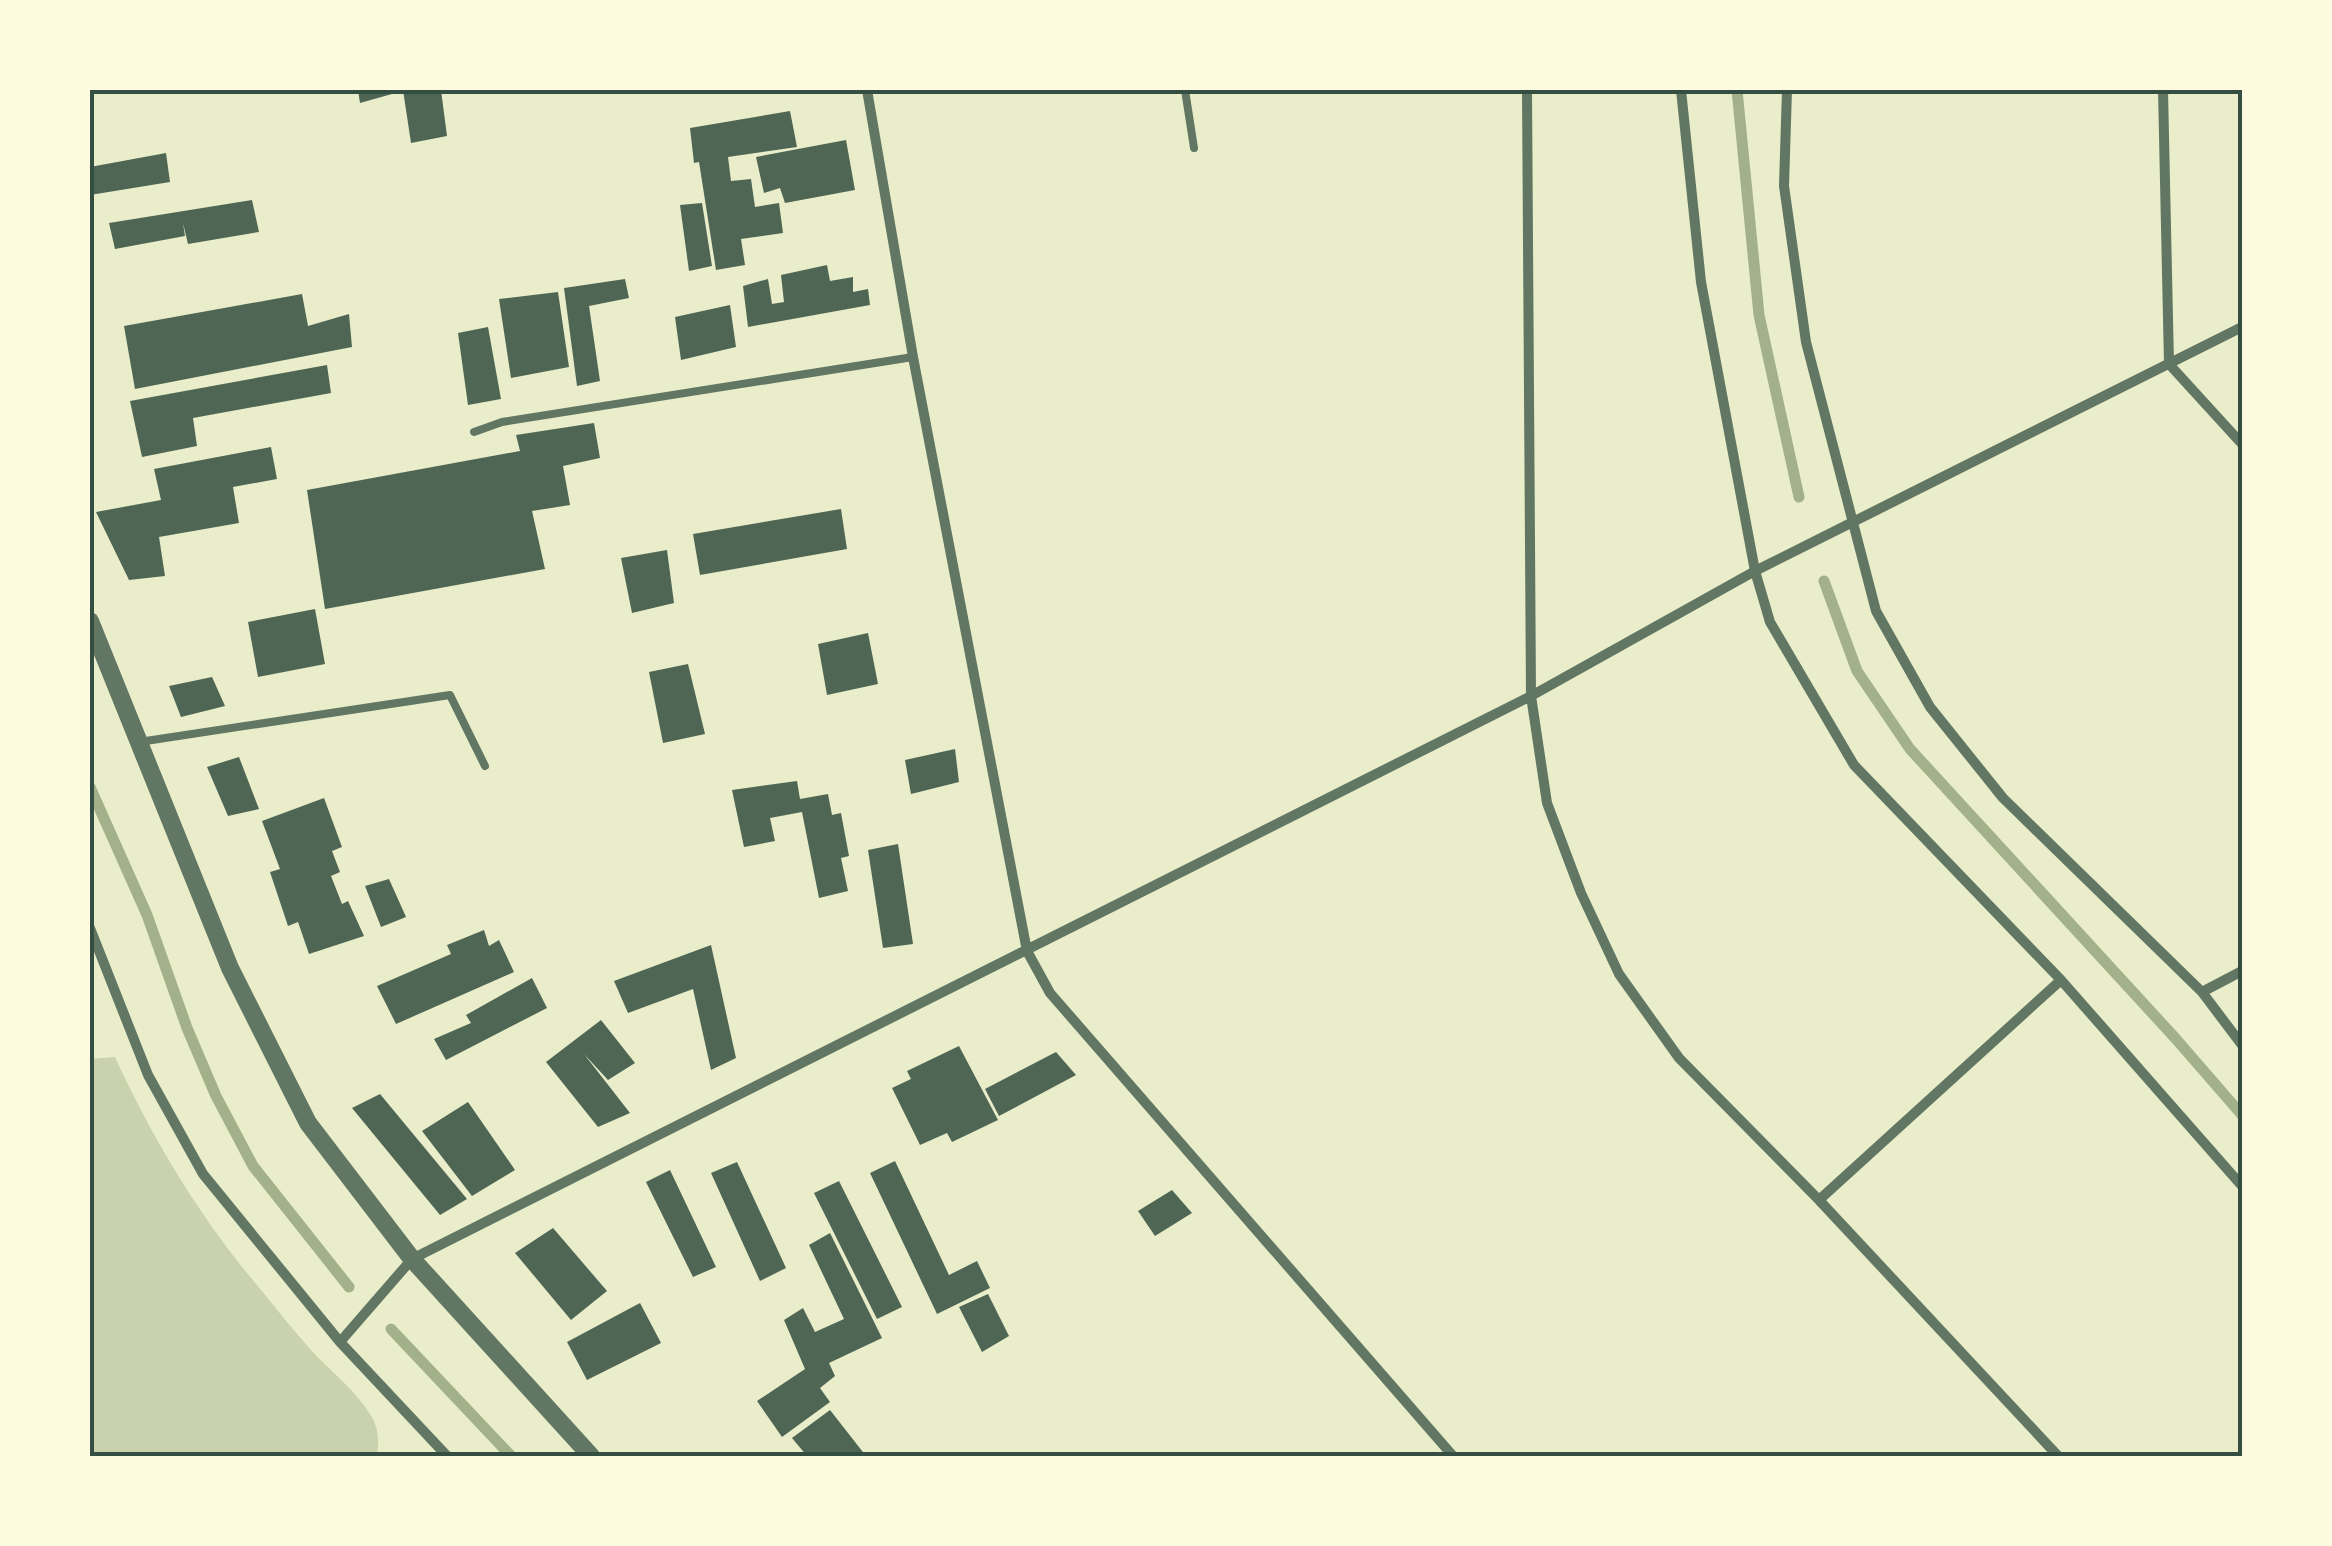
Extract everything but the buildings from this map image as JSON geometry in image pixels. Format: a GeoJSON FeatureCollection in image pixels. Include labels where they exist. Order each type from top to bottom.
{"type":"FeatureCollection","features":[{"type":"Feature","properties":{"kind":"street"},"geometry":{"type":"LineString","coordinates":[[867,90],[913,357],[1027,951],[1050,993],[1454,1456]]}},
{"type":"Feature","properties":{"kind":"street"},"geometry":{"type":"LineString","coordinates":[[1527,90],[1531,696],[1547,804],[1581,893],[1619,974],[1679,1058],[1819,1200],[2058,1456]]}},
{"type":"Feature","properties":{"kind":"street"},"geometry":{"type":"LineString","coordinates":[[1680,90],[1701,282],[1755,571],[1770,622],[1854,764],[2061,980],[2242,1186]]}},
{"type":"Feature","properties":{"kind":"street"},"geometry":{"type":"LineString","coordinates":[[1786,90],[1784,186],[1803,322],[1876,612],[1930,707],[2003,798],[2202,992],[2242,1045]]}},
{"type":"Feature","properties":{"kind":"street"},"geometry":{"type":"LineString","coordinates":[[2162,90],[2169,364],[2242,444]]}},
{"type":"Feature","properties":{"kind":"street"},"geometry":{"type":"LineString","coordinates":[[340,1342],[412,1259],[1531,696],[1755,571],[2242,327]]}},
{"type":"Feature","properties":{"kind":"street"},"geometry":{"type":"LineString","coordinates":[[90,621],[230,968],[308,1123],[412,1259],[591,1456]]}},
{"type":"Feature","properties":{"kind":"street"},"geometry":{"type":"LineString","coordinates":[[90,928],[148,1075],[203,1174],[340,1342],[447,1456]]}},
{"type":"Feature","properties":{"kind":"street"},"geometry":{"type":"LineString","coordinates":[[2202,992],[2242,970]]}},
{"type":"Feature","properties":{"kind":"street"},"geometry":{"type":"LineString","coordinates":[[1819,1200],[2061,980]]}},
{"type":"Feature","properties":{"kind":"lane"},"geometry":{"type":"LineString","coordinates":[[1185,90],[1194,148]]}},
{"type":"Feature","properties":{"kind":"lane"},"geometry":{"type":"LineString","coordinates":[[474,432],[502,422],[913,357]]}},
{"type":"Feature","properties":{"kind":"lane"},"geometry":{"type":"LineString","coordinates":[[139,742],[450,695],[485,766]]}},
{"type":"Feature","properties":{"kind":"green space"},"geometry":{"type":"Polygon","coordinates":[[[115,1057],[162,1149],[219,1237],[298,1336],[367,1409],[377,1432],[376,1456],[90,1456],[90,1059],[115,1057]]]}},
{"type":"Feature","properties":{"kind":"waterway"},"geometry":{"type":"LineString","coordinates":[[1737,90],[1759,315],[1799,497]]}},
{"type":"Feature","properties":{"kind":"waterway"},"geometry":{"type":"LineString","coordinates":[[1824,581],[1857,671],[1910,749],[2242,1115]]}},
{"type":"Feature","properties":{"kind":"waterway"},"geometry":{"type":"LineString","coordinates":[[90,787],[147,915],[216,1096],[253,1166],[349,1287]]}},
{"type":"Feature","properties":{"kind":"waterway"},"geometry":{"type":"LineString","coordinates":[[391,1329],[511,1456]]}}]}
